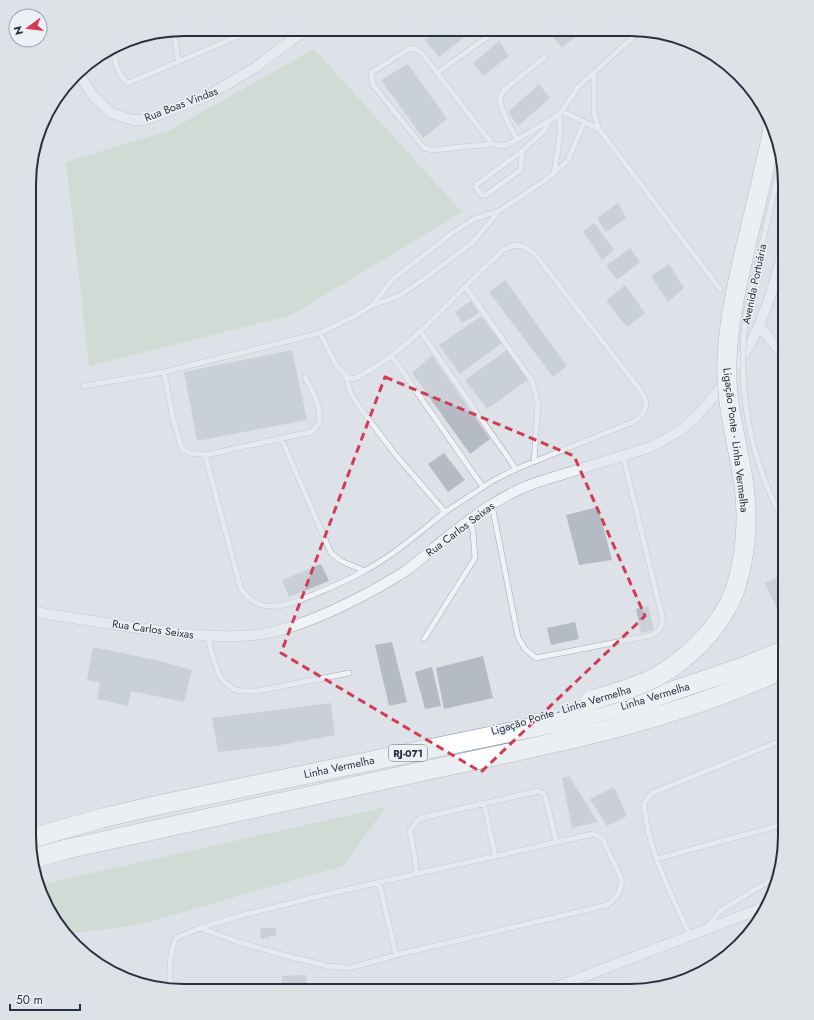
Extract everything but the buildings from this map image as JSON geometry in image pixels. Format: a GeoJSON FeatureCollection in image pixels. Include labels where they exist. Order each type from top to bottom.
{"type":"FeatureCollection","features":[{"type":"Feature","properties":{"kind":"highway","name":"Ligação Ponte - Linha Vermelha"},"geometry":{"type":"LineString","coordinates":[[454,743],[648,681],[682,660],[700,643],[714,626],[724,610],[734,591],[741,566],[746,511],[743,477],[727,382],[729,330],[734,297],[771,141]]}},
{"type":"Feature","properties":{"kind":"highway","name":"Linha Vermelha"},"geometry":{"type":"LineString","coordinates":[[36,837],[102,818],[163,804],[564,721],[643,701],[743,667],[778,653]]}},
{"type":"Feature","properties":{"kind":"highway","name":"Linha Vermelha"},"geometry":{"type":"LineString","coordinates":[[37,857],[66,849],[564,741],[641,721],[727,692],[778,671]]}},
{"type":"Feature","properties":{"kind":"street","name":"Rua Boas Vindas"},"geometry":{"type":"LineString","coordinates":[[81,78],[94,97],[111,113],[133,120],[142,120],[208,95],[256,67],[298,36]]}},
{"type":"Feature","properties":{"kind":"street","name":"Rua Carlos Seixas"},"geometry":{"type":"LineString","coordinates":[[36,612],[161,631],[208,636],[255,635],[306,622],[325,614],[370,592],[402,573],[470,520],[507,495],[524,486],[585,466],[651,447],[678,432],[694,419],[715,395],[740,360],[759,326],[778,272]]}},
{"type":"Feature","properties":{"kind":"street"},"geometry":{"type":"LineString","coordinates":[[759,326],[778,349]]}},
{"type":"Feature","properties":{"kind":"street"},"geometry":{"type":"LineString","coordinates":[[564,984],[758,909]]}},
{"type":"Feature","properties":{"kind":"lane"},"geometry":{"type":"LineString","coordinates":[[175,36],[178,62]]}},
{"type":"Feature","properties":{"kind":"lane"},"geometry":{"type":"LineString","coordinates":[[114,54],[114,60],[120,76],[128,82],[239,36]]}},
{"type":"Feature","properties":{"kind":"lane"},"geometry":{"type":"LineString","coordinates":[[437,73],[489,36]]}},
{"type":"Feature","properties":{"kind":"lane"},"geometry":{"type":"LineString","coordinates":[[492,144],[421,52],[414,48],[409,49],[372,72],[371,77],[373,85],[424,148],[433,150],[492,144],[503,146],[510,144],[560,113],[579,86],[635,36]]}},
{"type":"Feature","properties":{"kind":"lane"},"geometry":{"type":"LineString","coordinates":[[517,139],[502,107],[500,101],[501,96],[504,90],[545,57]]}},
{"type":"Feature","properties":{"kind":"lane"},"geometry":{"type":"LineString","coordinates":[[594,74],[594,114],[599,129],[720,289]]}},
{"type":"Feature","properties":{"kind":"lane"},"geometry":{"type":"LineString","coordinates":[[560,113],[599,129]]}},
{"type":"Feature","properties":{"kind":"lane"},"geometry":{"type":"LineString","coordinates":[[554,173],[558,150],[560,113]]}},
{"type":"Feature","properties":{"kind":"lane"},"geometry":{"type":"LineString","coordinates":[[522,151],[521,168],[519,171],[486,195],[482,195],[476,188],[476,185],[522,151],[545,130],[550,120]]}},
{"type":"Feature","properties":{"kind":"lane"},"geometry":{"type":"LineString","coordinates":[[84,386],[164,372],[320,333],[357,315],[373,305],[399,296],[473,242],[499,211],[554,173],[568,160],[584,122]]}},
{"type":"Feature","properties":{"kind":"lane","name":"Avenida Portuária"},"geometry":{"type":"LineString","coordinates":[[778,175],[746,314],[743,372],[746,412],[756,457],[768,489],[778,510]]}},
{"type":"Feature","properties":{"kind":"lane"},"geometry":{"type":"LineString","coordinates":[[373,305],[393,279],[452,233],[474,219],[499,211]]}},
{"type":"Feature","properties":{"kind":"lane"},"geometry":{"type":"LineString","coordinates":[[205,455],[241,589],[248,599],[260,605],[272,606],[291,604],[365,571],[416,536],[445,512],[484,487],[516,469],[633,422],[641,417],[645,412],[646,403],[644,396],[538,258],[528,248],[519,245],[507,248],[481,270],[436,317],[420,331],[365,374],[354,379],[346,376],[336,365],[320,333]]}},
{"type":"Feature","properties":{"kind":"lane"},"geometry":{"type":"LineString","coordinates":[[466,286],[532,381],[538,404],[534,462]]}},
{"type":"Feature","properties":{"kind":"lane"},"geometry":{"type":"LineString","coordinates":[[420,331],[516,469]]}},
{"type":"Feature","properties":{"kind":"lane"},"geometry":{"type":"LineString","coordinates":[[391,355],[484,487]]}},
{"type":"Feature","properties":{"kind":"lane"},"geometry":{"type":"LineString","coordinates":[[164,372],[175,426],[182,449],[189,453],[205,455],[311,432],[319,424],[320,412],[305,376]]}},
{"type":"Feature","properties":{"kind":"lane"},"geometry":{"type":"LineString","coordinates":[[346,376],[350,392],[360,408],[396,454],[445,512]]}},
{"type":"Feature","properties":{"kind":"lane"},"geometry":{"type":"LineString","coordinates":[[281,438],[331,552],[341,561],[365,571]]}},
{"type":"Feature","properties":{"kind":"lane"},"geometry":{"type":"LineString","coordinates":[[492,505],[518,637],[525,649],[536,658],[653,635],[660,629],[663,620],[623,456]]}},
{"type":"Feature","properties":{"kind":"lane"},"geometry":{"type":"LineString","coordinates":[[424,639],[475,558],[473,531],[470,520]]}},
{"type":"Feature","properties":{"kind":"lane"},"geometry":{"type":"LineString","coordinates":[[208,636],[212,655],[219,674],[223,681],[235,690],[258,691],[348,673]]}},
{"type":"Feature","properties":{"kind":"lane"},"geometry":{"type":"LineString","coordinates":[[690,935],[656,859],[645,818],[644,803],[652,793],[778,742]]}},
{"type":"Feature","properties":{"kind":"lane"},"geometry":{"type":"LineString","coordinates":[[417,873],[410,830],[416,822],[422,818],[484,803],[539,791],[545,795],[556,841]]}},
{"type":"Feature","properties":{"kind":"lane"},"geometry":{"type":"LineString","coordinates":[[484,803],[495,855]]}},
{"type":"Feature","properties":{"kind":"lane"},"geometry":{"type":"LineString","coordinates":[[656,859],[778,826]]}},
{"type":"Feature","properties":{"kind":"lane"},"geometry":{"type":"LineString","coordinates":[[172,984],[172,946],[176,938],[200,928],[239,916],[378,882],[556,841],[593,834],[603,840],[621,878],[618,895],[607,905],[396,955],[352,967],[328,966],[239,942],[200,928]]}},
{"type":"Feature","properties":{"kind":"lane"},"geometry":{"type":"LineString","coordinates":[[707,929],[720,911],[771,879]]}},
{"type":"Feature","properties":{"kind":"lane"},"geometry":{"type":"LineString","coordinates":[[378,882],[396,955]]}},
{"type":"Feature","properties":{"kind":"highlighted area"},"geometry":{"type":"Polygon","coordinates":[[[385,377],[574,456],[645,616],[481,772],[281,653],[385,377]]]}},
{"type":"Feature","properties":{"kind":"green space"},"geometry":{"type":"Polygon","coordinates":[[[314,49],[462,212],[292,315],[89,366],[66,162],[170,130],[314,49]]]}},
{"type":"Feature","properties":{"kind":"green space"},"geometry":{"type":"Polygon","coordinates":[[[386,807],[343,866],[138,925],[73,933],[56,910],[44,884],[386,807]]]}}]}
